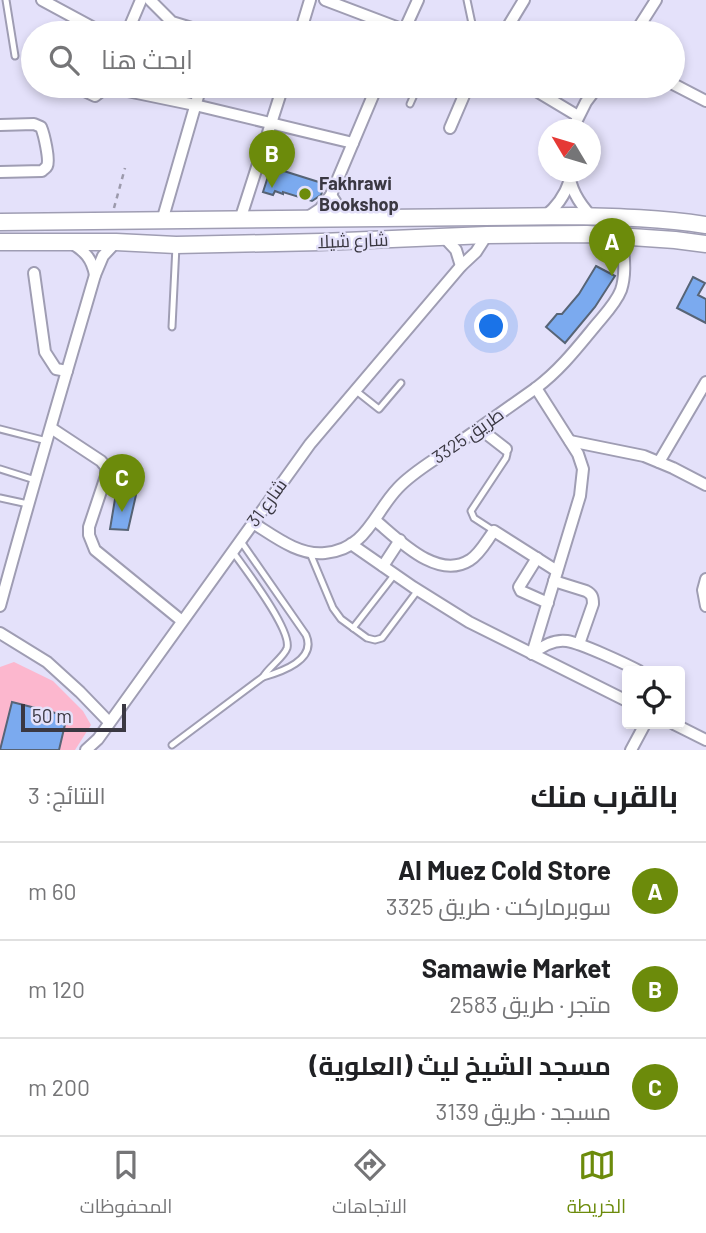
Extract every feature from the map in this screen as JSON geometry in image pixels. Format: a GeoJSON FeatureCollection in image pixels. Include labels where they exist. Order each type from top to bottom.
{"type":"FeatureCollection","features":[{"type":"Feature","properties":{"kind":"main road","name":"شارع شيلا"},"geometry":{"type":"LineString","coordinates":[[0,222],[590,216],[706,225]]}},
{"type":"Feature","properties":{"kind":"main road","name":"شارع شيلا"},"geometry":{"type":"LineString","coordinates":[[0,242],[176,245],[587,234],[706,244]]}},
{"type":"Feature","properties":{"kind":"street"},"geometry":{"type":"LineString","coordinates":[[42,0],[81,21]]}},
{"type":"Feature","properties":{"kind":"street"},"geometry":{"type":"LineString","coordinates":[[132,21],[141,0]]}},
{"type":"Feature","properties":{"kind":"street"},"geometry":{"type":"LineString","coordinates":[[149,0],[171,21]]}},
{"type":"Feature","properties":{"kind":"street"},"geometry":{"type":"LineString","coordinates":[[304,21],[310,0]]}},
{"type":"Feature","properties":{"kind":"street"},"geometry":{"type":"LineString","coordinates":[[325,0],[379,21]]}},
{"type":"Feature","properties":{"kind":"street"},"geometry":{"type":"LineString","coordinates":[[411,21],[418,0]]}},
{"type":"Feature","properties":{"kind":"street"},"geometry":{"type":"LineString","coordinates":[[511,21],[524,0]]}},
{"type":"Feature","properties":{"kind":"street"},"geometry":{"type":"LineString","coordinates":[[643,21],[656,0]]}},
{"type":"Feature","properties":{"kind":"street"},"geometry":{"type":"LineString","coordinates":[[685,90],[706,101]]}},
{"type":"Feature","properties":{"kind":"street"},"geometry":{"type":"LineString","coordinates":[[161,98],[353,143]]}},
{"type":"Feature","properties":{"kind":"street"},"geometry":{"type":"LineString","coordinates":[[162,221],[197,98]]}},
{"type":"Feature","properties":{"kind":"street"},"geometry":{"type":"LineString","coordinates":[[240,220],[279,98]]}},
{"type":"Feature","properties":{"kind":"street"},"geometry":{"type":"LineString","coordinates":[[305,218],[320,209],[331,195],[372,98]]}},
{"type":"Feature","properties":{"kind":"street"},"geometry":{"type":"LineString","coordinates":[[450,128],[463,98]]}},
{"type":"Feature","properties":{"kind":"street"},"geometry":{"type":"LineString","coordinates":[[548,98],[578,116]]}},
{"type":"Feature","properties":{"kind":"street"},"geometry":{"type":"LineString","coordinates":[[577,119],[590,98]]}},
{"type":"Feature","properties":{"kind":"street"},"geometry":{"type":"LineString","coordinates":[[0,125],[34,124],[41,127],[48,162],[42,171],[0,172]]}},
{"type":"Feature","properties":{"kind":"street"},"geometry":{"type":"LineString","coordinates":[[544,217],[559,203],[568,182]]}},
{"type":"Feature","properties":{"kind":"street"},"geometry":{"type":"LineString","coordinates":[[571,182],[577,199],[590,216]]}},
{"type":"Feature","properties":{"kind":"street"},"geometry":{"type":"LineString","coordinates":[[331,195],[349,218]]}},
{"type":"Feature","properties":{"kind":"street","name":"شارع 31"},"geometry":{"type":"LineString","coordinates":[[86,750],[100,745],[109,722],[310,444],[461,266],[476,252],[486,235]]}},
{"type":"Feature","properties":{"kind":"street","name":"طريق 3325"},"geometry":{"type":"LineString","coordinates":[[310,553],[326,554],[351,544],[369,528],[399,486],[536,388],[568,359],[617,298],[623,279],[622,235]]}},
{"type":"Feature","properties":{"kind":"street"},"geometry":{"type":"LineString","coordinates":[[444,237],[456,250],[461,266]]}},
{"type":"Feature","properties":{"kind":"street"},"geometry":{"type":"LineString","coordinates":[[0,606],[27,504],[95,275],[103,257],[116,242]]}},
{"type":"Feature","properties":{"kind":"street"},"geometry":{"type":"LineString","coordinates":[[71,243],[89,256],[95,275]]}},
{"type":"Feature","properties":{"kind":"street"},"geometry":{"type":"LineString","coordinates":[[34,273],[45,352],[56,369],[67,370]]}},
{"type":"Feature","properties":{"kind":"street"},"geometry":{"type":"LineString","coordinates":[[659,462],[706,382]]}},
{"type":"Feature","properties":{"kind":"street"},"geometry":{"type":"LineString","coordinates":[[532,654],[583,485],[583,469],[578,454],[536,388]]}},
{"type":"Feature","properties":{"kind":"street"},"geometry":{"type":"LineString","coordinates":[[51,428],[106,467],[106,475],[89,527],[95,550],[182,621]]}},
{"type":"Feature","properties":{"kind":"street"},"geometry":{"type":"LineString","coordinates":[[478,428],[506,449]]}},
{"type":"Feature","properties":{"kind":"street"},"geometry":{"type":"LineString","coordinates":[[570,441],[628,452],[659,462],[706,485]]}},
{"type":"Feature","properties":{"kind":"street"},"geometry":{"type":"LineString","coordinates":[[375,520],[423,558],[451,565],[470,560],[494,531],[537,558],[556,576],[590,594],[593,604],[579,644]]}},
{"type":"Feature","properties":{"kind":"street"},"geometry":{"type":"LineString","coordinates":[[253,523],[295,548],[310,553]]}},
{"type":"Feature","properties":{"kind":"street"},"geometry":{"type":"LineString","coordinates":[[383,566],[400,540]]}},
{"type":"Feature","properties":{"kind":"street"},"geometry":{"type":"LineString","coordinates":[[351,544],[468,622],[622,699]]}},
{"type":"Feature","properties":{"kind":"street"},"geometry":{"type":"LineString","coordinates":[[537,558],[519,589],[548,603]]}},
{"type":"Feature","properties":{"kind":"street"},"geometry":{"type":"LineString","coordinates":[[706,579],[703,590],[706,606]]}},
{"type":"Feature","properties":{"kind":"street"},"geometry":{"type":"LineString","coordinates":[[0,632],[47,662],[109,722]]}},
{"type":"Feature","properties":{"kind":"street"},"geometry":{"type":"LineString","coordinates":[[532,654],[541,646],[567,640],[628,666]]}},
{"type":"Feature","properties":{"kind":"street"},"geometry":{"type":"LineString","coordinates":[[631,750],[643,729]]}},
{"type":"Feature","properties":{"kind":"street"},"geometry":{"type":"LineString","coordinates":[[684,729],[706,740]]}},
{"type":"Feature","properties":{"kind":"lane"},"geometry":{"type":"LineString","coordinates":[[6,0],[15,56]]}},
{"type":"Feature","properties":{"kind":"lane"},"geometry":{"type":"LineString","coordinates":[[467,0],[471,21]]}},
{"type":"Feature","properties":{"kind":"lane"},"geometry":{"type":"LineString","coordinates":[[410,104],[413,98]]}},
{"type":"Feature","properties":{"kind":"lane"},"geometry":{"type":"LineString","coordinates":[[172,327],[176,245]]}},
{"type":"Feature","properties":{"kind":"lane"},"geometry":{"type":"LineString","coordinates":[[355,390],[379,409],[401,383]]}},
{"type":"Feature","properties":{"kind":"lane"},"geometry":{"type":"LineString","coordinates":[[0,429],[47,441]]}},
{"type":"Feature","properties":{"kind":"lane"},"geometry":{"type":"LineString","coordinates":[[494,531],[474,518],[471,511],[506,458],[506,449]]}},
{"type":"Feature","properties":{"kind":"lane"},"geometry":{"type":"LineString","coordinates":[[0,469],[35,480]]}},
{"type":"Feature","properties":{"kind":"lane"},"geometry":{"type":"LineString","coordinates":[[0,498],[27,504]]}},
{"type":"Feature","properties":{"kind":"lane"},"geometry":{"type":"LineString","coordinates":[[240,540],[309,643],[305,655],[294,664],[263,677]]}},
{"type":"Feature","properties":{"kind":"lane"},"geometry":{"type":"LineString","coordinates":[[172,745],[263,677],[285,651],[287,638],[266,600],[233,551]]}},
{"type":"Feature","properties":{"kind":"lane"},"geometry":{"type":"LineString","coordinates":[[310,553],[341,619],[367,638],[382,638],[418,590]]}},
{"type":"Feature","properties":{"kind":"lane"},"geometry":{"type":"LineString","coordinates":[[353,628],[395,575]]}},
{"type":"Feature","properties":{"kind":"path"},"geometry":{"type":"LineString","coordinates":[[111,221],[125,168]]}},
{"type":"Feature","properties":{"kind":"shaded area"},"geometry":{"type":"Polygon","coordinates":[[[14,662],[53,681],[83,711],[91,725],[75,750],[0,750],[0,667],[14,662]]]}},
{"type":"Feature","properties":{"kind":"building"},"geometry":{"type":"Polygon","coordinates":[[[271,167],[325,184],[321,195],[312,201],[283,192],[275,191],[273,195],[263,192],[271,167]]]}},
{"type":"Feature","properties":{"kind":"building"},"geometry":{"type":"Polygon","coordinates":[[[596,266],[615,276],[595,307],[565,343],[546,327],[557,314],[562,314],[579,294],[596,266]]]}},
{"type":"Feature","properties":{"kind":"building"},"geometry":{"type":"Polygon","coordinates":[[[693,277],[705,283],[698,295],[706,299],[706,323],[677,308],[693,277]]]}},
{"type":"Feature","properties":{"kind":"building"},"geometry":{"type":"Polygon","coordinates":[[[116,493],[136,495],[128,530],[110,529],[116,493]]]}},
{"type":"Feature","properties":{"kind":"building"},"geometry":{"type":"Polygon","coordinates":[[[12,702],[67,716],[59,750],[0,750],[12,702]]]}},
{"type":"Feature","properties":{"kind":"place","name":"Samawie Market"},"geometry":{"type":"Point","coordinates":[272,188]}},
{"type":"Feature","properties":{"kind":"place","name":"Fakhrawi Bookshop"},"geometry":{"type":"Point","coordinates":[305,194]}},
{"type":"Feature","properties":{"kind":"place","name":"Al Muez Cold Store"},"geometry":{"type":"Point","coordinates":[612,276]}},
{"type":"Feature","properties":{"kind":"place","name":"مسجد الشيخ ليث (العلوية)"},"geometry":{"type":"Point","coordinates":[122,512]}}]}
